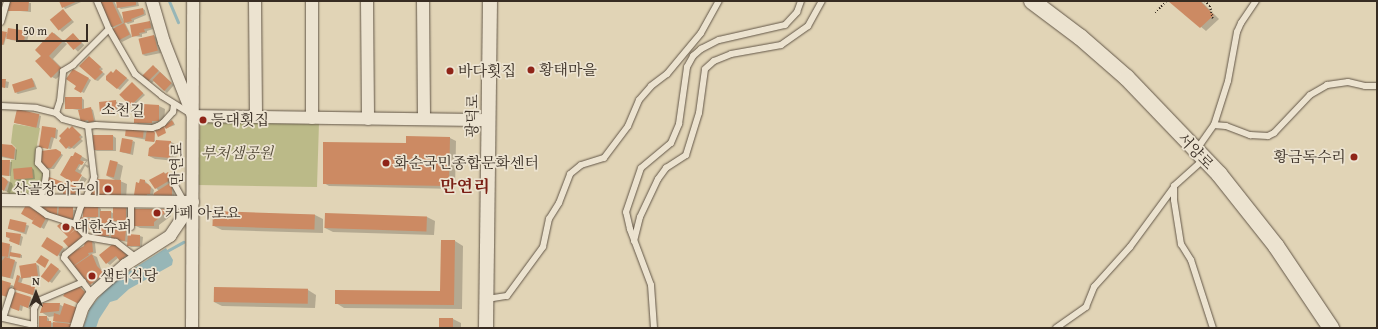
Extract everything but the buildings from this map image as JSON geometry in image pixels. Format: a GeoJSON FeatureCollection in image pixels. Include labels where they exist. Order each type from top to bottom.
{"type":"FeatureCollection","features":[{"type":"Feature","properties":{"kind":"main road","name":"서양로"},"geometry":{"type":"LineString","coordinates":[[1032,1],[1080,37],[1127,78],[1219,174],[1276,246],[1318,306],[1331,328]]}},
{"type":"Feature","properties":{"kind":"street"},"geometry":{"type":"LineString","coordinates":[[152,1],[166,47],[193,116],[489,120]]}},
{"type":"Feature","properties":{"kind":"street","name":"만연로"},"geometry":{"type":"LineString","coordinates":[[192,328],[189,202],[193,116],[193,1]]}},
{"type":"Feature","properties":{"kind":"street"},"geometry":{"type":"LineString","coordinates":[[255,1],[256,117]]}},
{"type":"Feature","properties":{"kind":"street"},"geometry":{"type":"LineString","coordinates":[[312,1],[312,118]]}},
{"type":"Feature","properties":{"kind":"street"},"geometry":{"type":"LineString","coordinates":[[367,1],[368,119]]}},
{"type":"Feature","properties":{"kind":"street"},"geometry":{"type":"LineString","coordinates":[[423,1],[424,119]]}},
{"type":"Feature","properties":{"kind":"street","name":"광덕로"},"geometry":{"type":"LineString","coordinates":[[486,328],[490,1]]}},
{"type":"Feature","properties":{"kind":"street"},"geometry":{"type":"LineString","coordinates":[[4,198],[26,200],[189,202],[170,236],[135,257],[109,277],[92,294],[83,307],[76,328]]}},
{"type":"Feature","properties":{"kind":"lane"},"geometry":{"type":"LineString","coordinates":[[1,22],[7,1]]}},
{"type":"Feature","properties":{"kind":"lane"},"geometry":{"type":"LineString","coordinates":[[97,1],[109,29],[135,74],[174,105],[193,116]]}},
{"type":"Feature","properties":{"kind":"lane"},"geometry":{"type":"LineString","coordinates":[[487,299],[507,296],[543,247],[549,220],[559,203],[570,174],[581,165],[604,158],[628,126],[639,100],[651,86],[667,74],[701,33],[719,1]]}},
{"type":"Feature","properties":{"kind":"lane"},"geometry":{"type":"LineString","coordinates":[[654,328],[651,285],[634,241],[626,212],[641,168],[671,143],[679,124],[687,67],[693,56],[701,49],[719,40],[785,25],[797,12],[801,1]]}},
{"type":"Feature","properties":{"kind":"lane"},"geometry":{"type":"LineString","coordinates":[[634,241],[640,217],[658,179],[666,168],[686,155],[692,141],[699,114],[705,68],[714,61],[731,54],[781,45],[808,26],[822,1]]}},
{"type":"Feature","properties":{"kind":"lane"},"geometry":{"type":"LineString","coordinates":[[1056,328],[1086,307],[1094,287],[1130,247],[1174,186],[1200,155],[1214,126],[1228,81],[1237,32],[1241,23],[1256,1]]}},
{"type":"Feature","properties":{"kind":"lane"},"geometry":{"type":"LineString","coordinates":[[56,113],[60,101],[63,71],[73,65],[109,29]]}},
{"type":"Feature","properties":{"kind":"lane"},"geometry":{"type":"LineString","coordinates":[[1214,126],[1226,126],[1250,135],[1268,136],[1274,133],[1310,95],[1327,85],[1348,82],[1366,86],[1377,86]]}},
{"type":"Feature","properties":{"kind":"lane","name":"소천길"},"geometry":{"type":"LineString","coordinates":[[74,224],[94,177],[88,126],[96,124],[152,128],[163,123],[173,112],[174,105]]}},
{"type":"Feature","properties":{"kind":"lane"},"geometry":{"type":"LineString","coordinates":[[1,106],[36,108],[56,113],[63,119],[88,126]]}},
{"type":"Feature","properties":{"kind":"lane"},"geometry":{"type":"LineString","coordinates":[[39,150],[38,163],[46,172],[46,175],[44,188],[39,200]]}},
{"type":"Feature","properties":{"kind":"lane"},"geometry":{"type":"LineString","coordinates":[[172,180],[189,202]]}},
{"type":"Feature","properties":{"kind":"lane"},"geometry":{"type":"LineString","coordinates":[[1174,186],[1174,200],[1181,244],[1191,260],[1213,328]]}},
{"type":"Feature","properties":{"kind":"lane"},"geometry":{"type":"LineString","coordinates":[[26,200],[47,215],[74,224],[87,237],[116,242],[135,257]]}},
{"type":"Feature","properties":{"kind":"lane"},"geometry":{"type":"LineString","coordinates":[[131,201],[131,226]]}},
{"type":"Feature","properties":{"kind":"lane"},"geometry":{"type":"LineString","coordinates":[[87,237],[65,255],[64,258],[92,294]]}},
{"type":"Feature","properties":{"kind":"lane"},"geometry":{"type":"LineString","coordinates":[[12,291],[2,317],[34,326],[34,309],[38,301],[83,282]]}},
{"type":"Feature","properties":{"kind":"path"},"geometry":{"type":"LineString","coordinates":[[1155,13],[1166,1]]}},
{"type":"Feature","properties":{"kind":"path"},"geometry":{"type":"LineString","coordinates":[[1205,1],[1210,6],[1213,19]]}},
{"type":"Feature","properties":{"kind":"green space","name":"부처샘공원"},"geometry":{"type":"Polygon","coordinates":[[[205,121],[319,122],[317,187],[198,185],[200,126],[205,121]]]}},
{"type":"Feature","properties":{"kind":"green space"},"geometry":{"type":"Polygon","coordinates":[[[14,124],[40,128],[35,156],[44,172],[42,187],[37,195],[10,195],[7,192],[10,181],[11,160],[15,160],[16,148],[11,143],[14,124]]]}},
{"type":"Feature","properties":{"kind":"water"},"geometry":{"type":"Polygon","coordinates":[[[166,248],[173,260],[172,265],[129,289],[117,300],[110,302],[99,319],[96,328],[83,328],[90,308],[111,283],[166,248]]]}},
{"type":"Feature","properties":{"kind":"waterway"},"geometry":{"type":"LineString","coordinates":[[169,1],[178,22]]}},
{"type":"Feature","properties":{"kind":"waterway"},"geometry":{"type":"LineString","coordinates":[[165,252],[183,242]]}},
{"type":"Feature","properties":{"kind":"place","name":"황태마을"},"geometry":{"type":"Point","coordinates":[531,70]}},
{"type":"Feature","properties":{"kind":"place","name":"바다횟집"},"geometry":{"type":"Point","coordinates":[450,71]}},
{"type":"Feature","properties":{"kind":"place","name":"등대횟집"},"geometry":{"type":"Point","coordinates":[203,120]}},
{"type":"Feature","properties":{"kind":"place","name":"황금독수리"},"geometry":{"type":"Point","coordinates":[1354,157]}},
{"type":"Feature","properties":{"kind":"place","name":"화순국민종합문화센터"},"geometry":{"type":"Point","coordinates":[386,163]}},
{"type":"Feature","properties":{"kind":"place","name":"산골장어구이"},"geometry":{"type":"Point","coordinates":[108,189]}},
{"type":"Feature","properties":{"kind":"place","name":"카페 아로요"},"geometry":{"type":"Point","coordinates":[157,213]}},
{"type":"Feature","properties":{"kind":"place","name":"대한슈퍼"},"geometry":{"type":"Point","coordinates":[66,227]}},
{"type":"Feature","properties":{"kind":"place","name":"샘터식당"},"geometry":{"type":"Point","coordinates":[92,276]}},
{"type":"Feature","properties":{"kind":"district","name":"만연리"},"geometry":{"type":"Point","coordinates":[465,186]}}]}
